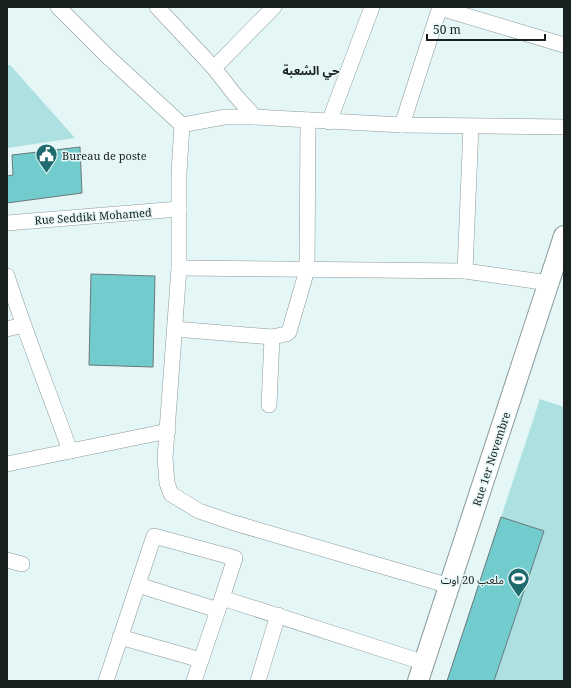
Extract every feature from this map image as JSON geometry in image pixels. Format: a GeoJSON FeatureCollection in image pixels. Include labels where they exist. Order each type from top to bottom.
{"type":"FeatureCollection","features":[{"type":"Feature","properties":{"kind":"main road","name":"Rue 1er Novembre"},"geometry":{"type":"LineString","coordinates":[[421,672],[564,236]]}},
{"type":"Feature","properties":{"kind":"street"},"geometry":{"type":"LineString","coordinates":[[58,7],[106,55],[182,126],[179,209],[179,268],[165,458],[166,483],[171,494],[200,511],[231,522],[450,586]]}},
{"type":"Feature","properties":{"kind":"street"},"geometry":{"type":"LineString","coordinates":[[157,7],[214,68],[235,95],[255,117]]}},
{"type":"Feature","properties":{"kind":"street"},"geometry":{"type":"LineString","coordinates":[[214,68],[274,7]]}},
{"type":"Feature","properties":{"kind":"street"},"geometry":{"type":"LineString","coordinates":[[330,122],[372,7]]}},
{"type":"Feature","properties":{"kind":"street"},"geometry":{"type":"LineString","coordinates":[[402,125],[440,7],[564,45]]}},
{"type":"Feature","properties":{"kind":"street"},"geometry":{"type":"LineString","coordinates":[[182,126],[226,117],[255,117],[402,125],[564,127]]}},
{"type":"Feature","properties":{"kind":"street"},"geometry":{"type":"LineString","coordinates":[[175,329],[272,337],[289,332],[307,270],[308,120]]}},
{"type":"Feature","properties":{"kind":"street"},"geometry":{"type":"LineString","coordinates":[[465,270],[471,126]]}},
{"type":"Feature","properties":{"kind":"street","name":"Rue Seddiki Mohamed"},"geometry":{"type":"LineString","coordinates":[[7,223],[179,209]]}},
{"type":"Feature","properties":{"kind":"street"},"geometry":{"type":"LineString","coordinates":[[179,268],[465,270],[549,283]]}},
{"type":"Feature","properties":{"kind":"street"},"geometry":{"type":"LineString","coordinates":[[7,276],[23,325],[70,451]]}},
{"type":"Feature","properties":{"kind":"street"},"geometry":{"type":"LineString","coordinates":[[7,330],[23,325]]}},
{"type":"Feature","properties":{"kind":"street"},"geometry":{"type":"LineString","coordinates":[[269,405],[272,337]]}},
{"type":"Feature","properties":{"kind":"street"},"geometry":{"type":"LineString","coordinates":[[7,464],[168,431]]}},
{"type":"Feature","properties":{"kind":"street"},"geometry":{"type":"LineString","coordinates":[[106,681],[154,536],[235,558],[194,681]]}},
{"type":"Feature","properties":{"kind":"street"},"geometry":{"type":"LineString","coordinates":[[7,560],[22,564]]}},
{"type":"Feature","properties":{"kind":"street"},"geometry":{"type":"LineString","coordinates":[[138,585],[278,616],[421,672]]}},
{"type":"Feature","properties":{"kind":"street"},"geometry":{"type":"LineString","coordinates":[[258,681],[278,616]]}},
{"type":"Feature","properties":{"kind":"street"},"geometry":{"type":"LineString","coordinates":[[120,638],[201,660]]}},
{"type":"Feature","properties":{"kind":"shaded area"},"geometry":{"type":"Polygon","coordinates":[[[7,65],[10,65],[75,138],[7,148],[7,65]]]}},
{"type":"Feature","properties":{"kind":"shaded area","name":"ملعب 20 اوت"},"geometry":{"type":"Polygon","coordinates":[[[540,399],[564,407],[564,681],[447,681],[540,399]]]}},
{"type":"Feature","properties":{"kind":"building","name":"Bureau de poste"},"geometry":{"type":"Polygon","coordinates":[[[80,147],[82,193],[7,203],[7,176],[13,175],[12,155],[80,147]]]}},
{"type":"Feature","properties":{"kind":"building"},"geometry":{"type":"Polygon","coordinates":[[[91,274],[155,276],[153,367],[89,365],[91,274]]]}},
{"type":"Feature","properties":{"kind":"building"},"geometry":{"type":"Polygon","coordinates":[[[501,517],[544,531],[494,681],[447,681],[501,517]]]}},
{"type":"Feature","properties":{"kind":"place","name":"Bureau de poste"},"geometry":{"type":"Point","coordinates":[46,174]}},
{"type":"Feature","properties":{"kind":"place","name":"ملعب 20 اوت"},"geometry":{"type":"Point","coordinates":[519,598]}},
{"type":"Feature","properties":{"kind":"district","name":"حي الشعبة"},"geometry":{"type":"Point","coordinates":[311,70]}}]}
